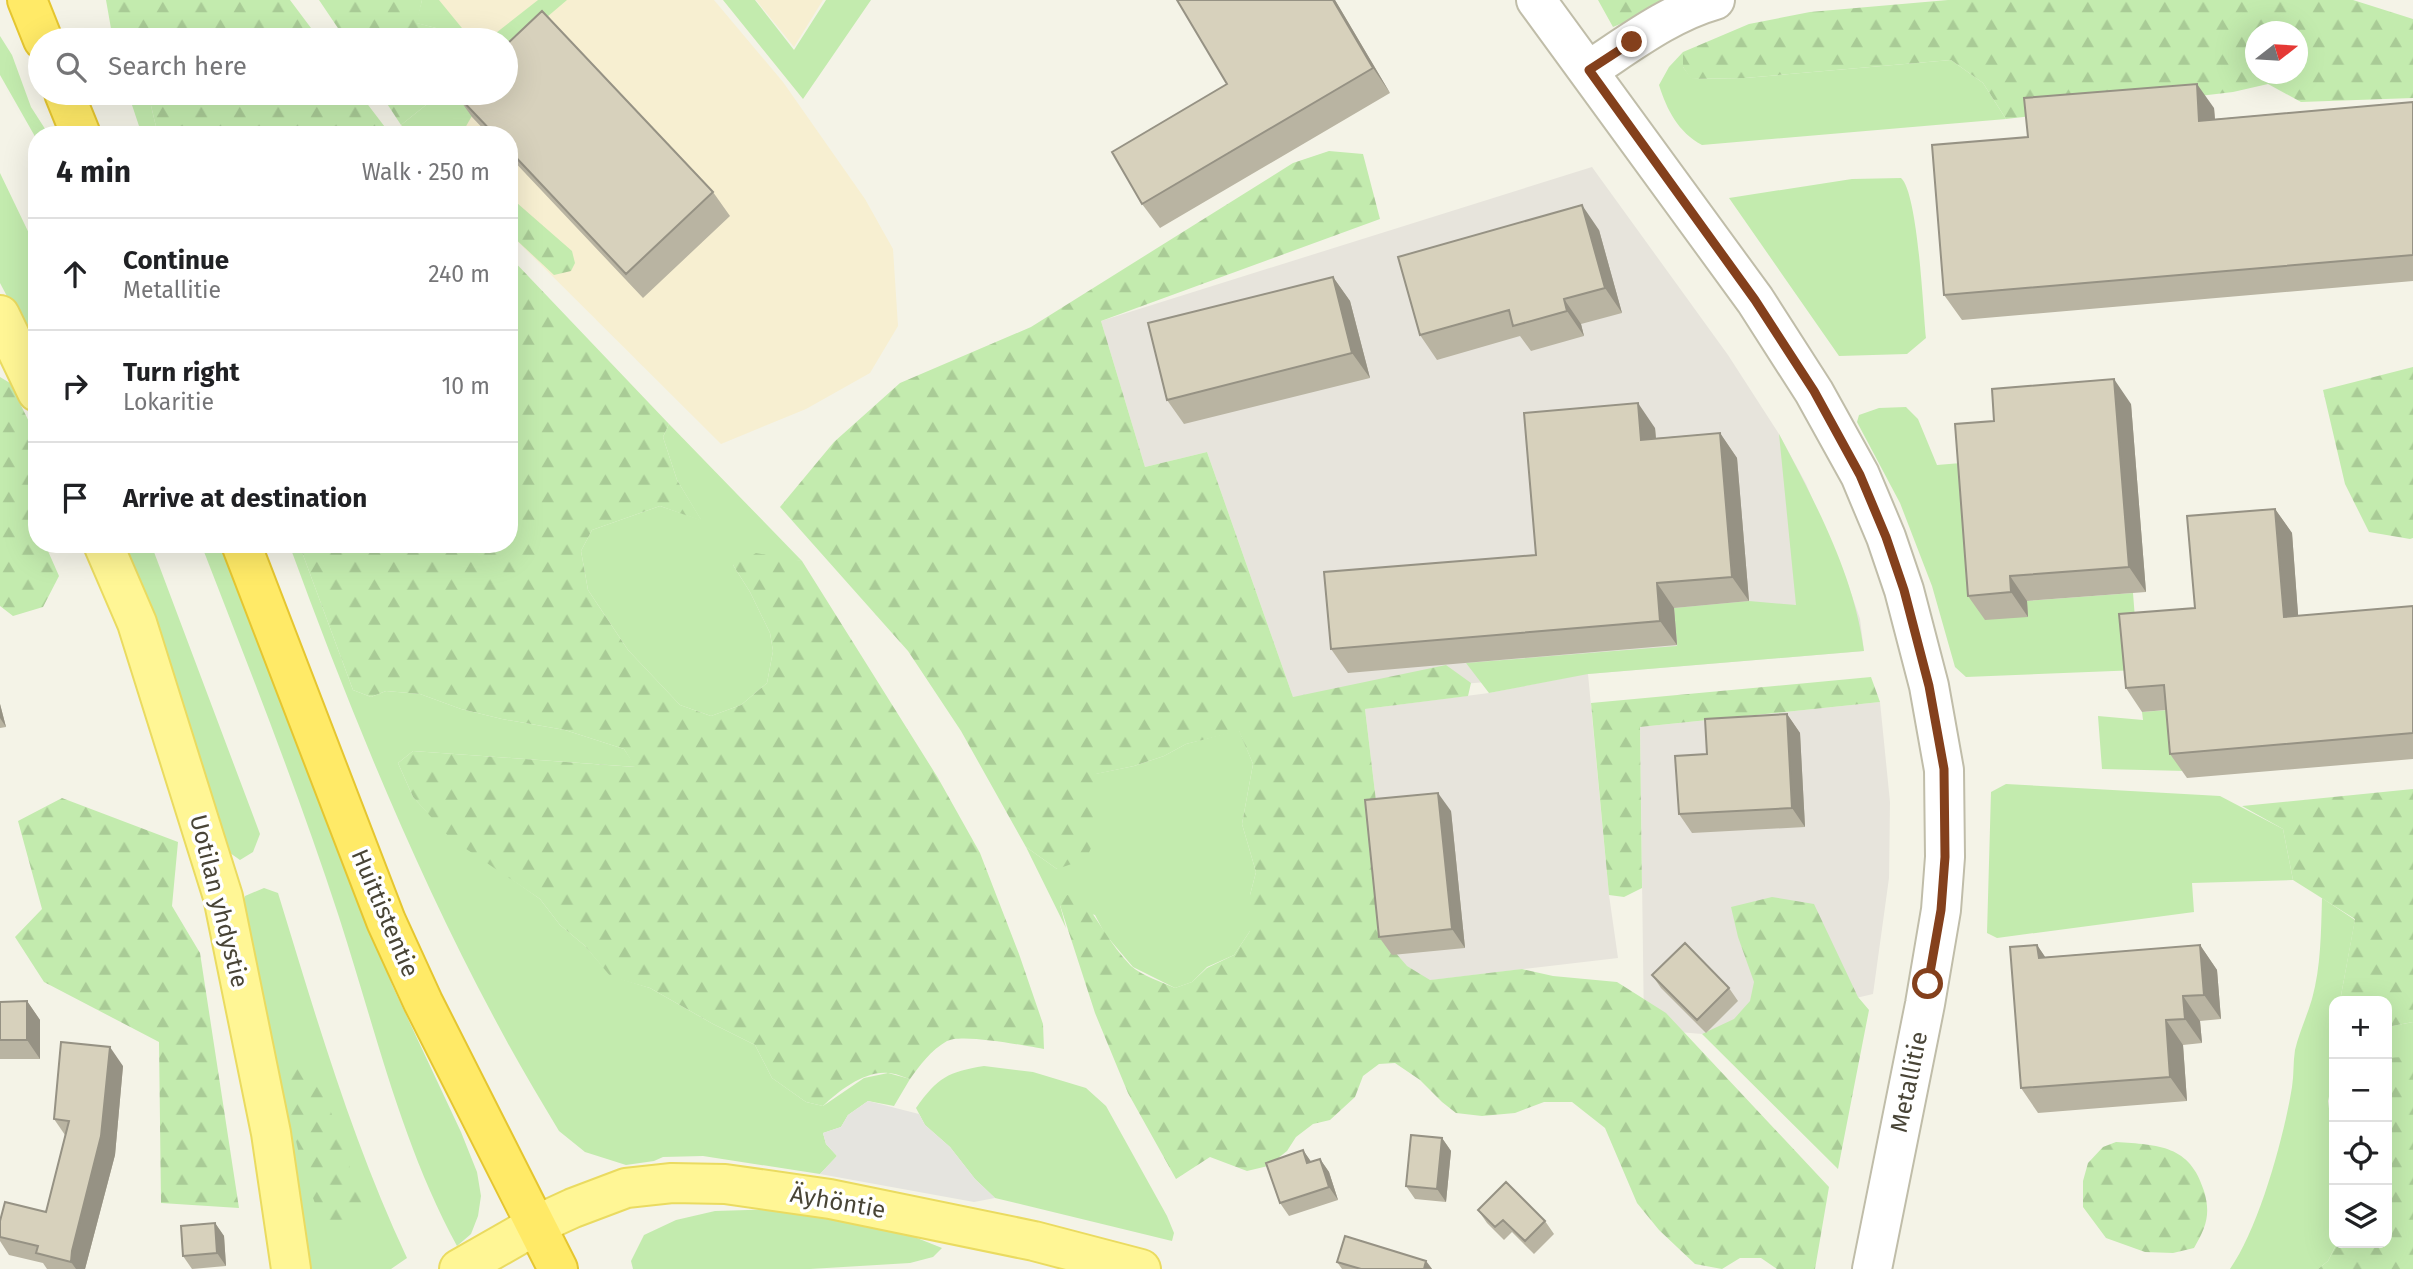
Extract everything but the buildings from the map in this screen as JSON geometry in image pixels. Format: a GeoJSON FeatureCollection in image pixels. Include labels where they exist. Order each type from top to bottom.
{"type":"FeatureCollection","features":[{"type":"Feature","properties":{"kind":"highway"},"geometry":{"type":"LineString","coordinates":[[27,0],[38,28]]}},
{"type":"Feature","properties":{"kind":"highway"},"geometry":{"type":"LineString","coordinates":[[69,105],[77,126]]}},
{"type":"Feature","properties":{"kind":"highway","name":"Huittistentie"},"geometry":{"type":"LineString","coordinates":[[244,553],[386,921],[422,1002],[558,1269]]}},
{"type":"Feature","properties":{"kind":"main road"},"geometry":{"type":"LineString","coordinates":[[0,315],[28,373]]}},
{"type":"Feature","properties":{"kind":"main road","name":"Uotilan yhdystie"},"geometry":{"type":"LineString","coordinates":[[107,553],[137,623],[223,897],[271,1133],[291,1269]]}},
{"type":"Feature","properties":{"kind":"main road","name":"Äyhöntie"},"geometry":{"type":"LineString","coordinates":[[459,1269],[536,1225],[626,1188],[672,1183],[725,1184],[830,1199],[1034,1241],[1141,1269]]}},
{"type":"Feature","properties":{"kind":"street","name":"Metallitie"},"geometry":{"type":"LineString","coordinates":[[1536,0],[1755,300],[1821,403],[1860,475],[1886,537],[1904,590],[1929,686],[1944,769],[1945,857],[1941,910],[1925,1004],[1872,1269]]}},
{"type":"Feature","properties":{"kind":"street"},"geometry":{"type":"LineString","coordinates":[[1589,70],[1653,28],[1715,0]]}},
{"type":"Feature","properties":{"kind":"shaded area"},"geometry":{"type":"Polygon","coordinates":[[[431,0],[714,0],[783,82],[865,199],[893,249],[898,326],[870,373],[806,409],[721,444],[518,242],[518,126],[401,125],[427,105],[518,105],[518,28],[451,28],[431,0]]]}},
{"type":"Feature","properties":{"kind":"shaded area"},"geometry":{"type":"Polygon","coordinates":[[[756,0],[823,0],[794,47],[756,0]]]}},
{"type":"Feature","properties":{"kind":"shaded area"},"geometry":{"type":"Polygon","coordinates":[[[1592,167],[1728,355],[1779,434],[1806,484],[1842,567],[1860,619],[1864,651],[1588,674],[1609,895],[1618,958],[1398,984],[1365,709],[1489,693],[1579,675],[1293,697],[1207,452],[1145,467],[1101,321],[1592,167]]]}},
{"type":"Feature","properties":{"kind":"shaded area"},"geometry":{"type":"Polygon","coordinates":[[[1880,702],[1890,802],[1889,878],[1873,994],[1702,1034],[1644,1029],[1640,727],[1880,702]]]}},
{"type":"Feature","properties":{"kind":"shaded area"},"geometry":{"type":"Polygon","coordinates":[[[868,1101],[919,1114],[925,1125],[950,1147],[975,1179],[995,1198],[974,1202],[820,1174],[837,1156],[826,1144],[823,1133],[841,1127],[848,1115],[868,1101]]]}},
{"type":"Feature","properties":{"kind":"green space"},"geometry":{"type":"Polygon","coordinates":[[[106,0],[290,0],[311,28],[111,28],[106,0]]]}},
{"type":"Feature","properties":{"kind":"green space"},"geometry":{"type":"Polygon","coordinates":[[[319,0],[422,0],[417,23],[436,28],[338,28],[319,0]]]}},
{"type":"Feature","properties":{"kind":"green space"},"geometry":{"type":"Polygon","coordinates":[[[422,0],[439,0],[462,28],[436,28],[416,23],[422,0]]]}},
{"type":"Feature","properties":{"kind":"green space"},"geometry":{"type":"Polygon","coordinates":[[[538,0],[567,0],[518,42],[518,28],[502,28],[538,0]]]}},
{"type":"Feature","properties":{"kind":"green space"},"geometry":{"type":"Polygon","coordinates":[[[723,0],[755,0],[794,50],[826,0],[871,0],[803,99],[723,0]]]}},
{"type":"Feature","properties":{"kind":"green space"},"geometry":{"type":"Polygon","coordinates":[[[1598,0],[1678,0],[1613,27],[1598,0]]]}},
{"type":"Feature","properties":{"kind":"green space"},"geometry":{"type":"Polygon","coordinates":[[[1948,0],[2353,0],[2413,19],[2413,98],[2301,102],[2268,84],[2233,92],[2006,119],[1983,83],[1951,60],[1745,78],[1691,79],[1683,67],[1683,52],[1749,24],[1810,12],[1948,0]]]}},
{"type":"Feature","properties":{"kind":"green space"},"geometry":{"type":"Polygon","coordinates":[[[0,36],[12,55],[28,105],[43,126],[29,126],[0,75],[0,36]]]}},
{"type":"Feature","properties":{"kind":"green space"},"geometry":{"type":"Polygon","coordinates":[[[1683,52],[1683,67],[1692,79],[1745,78],[1951,60],[1983,83],[2006,119],[1702,145],[1686,134],[1674,119],[1659,85],[1669,67],[1683,52]]]}},
{"type":"Feature","properties":{"kind":"green space"},"geometry":{"type":"Polygon","coordinates":[[[132,105],[151,105],[156,126],[139,126],[132,105]]]}},
{"type":"Feature","properties":{"kind":"green space"},"geometry":{"type":"Polygon","coordinates":[[[151,105],[368,105],[384,126],[156,126],[151,105]]]}},
{"type":"Feature","properties":{"kind":"green space"},"geometry":{"type":"Polygon","coordinates":[[[388,105],[426,105],[401,125],[388,105]]]}},
{"type":"Feature","properties":{"kind":"green space"},"geometry":{"type":"Polygon","coordinates":[[[426,105],[473,105],[473,114],[466,126],[401,125],[426,105]]]}},
{"type":"Feature","properties":{"kind":"green space"},"geometry":{"type":"Polygon","coordinates":[[[1329,151],[1363,154],[1380,219],[1101,321],[1145,467],[1207,452],[1293,697],[1446,665],[1471,683],[1468,696],[1365,709],[1394,951],[1407,966],[1430,980],[1522,969],[1553,976],[1617,982],[1666,1013],[1829,1187],[1815,1269],[1777,1269],[1761,1258],[1740,1258],[1722,1269],[1695,1264],[1659,1230],[1637,1203],[1605,1128],[1572,1102],[1544,1102],[1515,1113],[1482,1116],[1456,1113],[1420,1080],[1395,1063],[1379,1064],[1363,1076],[1355,1097],[1330,1120],[1313,1124],[1296,1137],[1287,1151],[1268,1166],[1247,1171],[1210,1157],[1176,1179],[1128,1093],[1095,1013],[1060,905],[1067,895],[1079,896],[1131,966],[1146,976],[1175,988],[1192,982],[1207,968],[1234,955],[1250,931],[1250,895],[1256,872],[1242,824],[1253,764],[1239,731],[1186,744],[1164,756],[1134,766],[1096,774],[1098,833],[1086,859],[1057,869],[1026,847],[961,731],[908,651],[780,507],[834,442],[900,383],[1031,327],[1293,163],[1329,151]]]}},
{"type":"Feature","properties":{"kind":"green space"},"geometry":{"type":"Polygon","coordinates":[[[0,173],[28,231],[28,336],[0,283],[0,173]]]}},
{"type":"Feature","properties":{"kind":"green space"},"geometry":{"type":"Polygon","coordinates":[[[1901,178],[1907,188],[1916,228],[1926,338],[1907,354],[1839,356],[1729,198],[1852,179],[1901,178]]]}},
{"type":"Feature","properties":{"kind":"green space"},"geometry":{"type":"Polygon","coordinates":[[[518,204],[572,251],[575,263],[571,271],[554,275],[518,241],[518,204]]]}},
{"type":"Feature","properties":{"kind":"green space"},"geometry":{"type":"Polygon","coordinates":[[[518,265],[669,424],[663,437],[677,480],[702,521],[660,506],[592,530],[581,551],[588,590],[628,650],[680,705],[711,716],[741,705],[767,683],[773,651],[770,633],[733,565],[756,553],[802,561],[938,778],[980,853],[1043,1024],[1044,1049],[994,1041],[955,1039],[936,1049],[910,1079],[891,1073],[879,1073],[844,1088],[823,1106],[806,1102],[772,1078],[755,1045],[650,988],[611,977],[584,945],[560,925],[540,899],[450,838],[413,797],[398,763],[413,751],[635,767],[624,749],[565,730],[461,709],[420,694],[386,691],[371,697],[353,690],[302,553],[518,553],[518,265]]]}},
{"type":"Feature","properties":{"kind":"green space"},"geometry":{"type":"Polygon","coordinates":[[[2413,367],[2413,538],[2410,539],[2369,532],[2345,484],[2323,390],[2413,367]]]}},
{"type":"Feature","properties":{"kind":"green space"},"geometry":{"type":"Polygon","coordinates":[[[0,377],[10,383],[28,420],[28,553],[49,553],[59,576],[43,607],[13,616],[0,606],[0,377]]]}},
{"type":"Feature","properties":{"kind":"green space"},"geometry":{"type":"Polygon","coordinates":[[[1906,407],[1918,419],[1937,465],[1973,462],[2027,617],[2027,601],[2133,593],[2139,670],[1966,677],[1955,667],[1932,586],[1900,503],[1857,422],[1859,415],[1879,408],[1906,407]]]}},
{"type":"Feature","properties":{"kind":"green space"},"geometry":{"type":"Polygon","coordinates":[[[669,424],[802,561],[733,565],[770,633],[773,651],[767,683],[741,705],[711,716],[680,705],[628,650],[588,590],[581,551],[592,530],[660,506],[701,520],[677,480],[663,437],[669,424]]]}},
{"type":"Feature","properties":{"kind":"green space"},"geometry":{"type":"Polygon","coordinates":[[[1779,434],[1819,512],[1842,566],[1852,594],[1864,651],[1588,674],[1489,693],[1466,663],[1677,646],[1674,608],[1749,601],[1796,605],[1779,434]]]}},
{"type":"Feature","properties":{"kind":"green space"},"geometry":{"type":"Polygon","coordinates":[[[124,553],[154,553],[260,834],[253,852],[240,860],[230,853],[192,737],[124,553]]]}},
{"type":"Feature","properties":{"kind":"green space"},"geometry":{"type":"Polygon","coordinates":[[[204,553],[234,553],[364,914],[393,987],[477,1172],[481,1196],[478,1216],[471,1234],[457,1246],[437,1207],[405,1126],[339,917],[273,730],[204,553]]]}},
{"type":"Feature","properties":{"kind":"green space"},"geometry":{"type":"Polygon","coordinates":[[[292,553],[302,553],[353,690],[371,697],[386,691],[420,694],[461,709],[565,730],[624,749],[636,767],[413,751],[398,763],[413,797],[426,811],[482,858],[540,899],[560,925],[584,945],[611,976],[650,988],[755,1045],[772,1078],[806,1102],[823,1106],[864,1078],[888,1073],[910,1079],[894,1106],[868,1101],[848,1115],[841,1127],[823,1133],[826,1144],[837,1156],[820,1174],[703,1156],[663,1157],[626,1165],[585,1152],[559,1131],[468,967],[411,848],[335,667],[292,553]]]}},
{"type":"Feature","properties":{"kind":"green space"},"geometry":{"type":"Polygon","coordinates":[[[1871,677],[1880,702],[1640,727],[1642,888],[1624,897],[1609,895],[1591,703],[1871,677]]]}},
{"type":"Feature","properties":{"kind":"green space"},"geometry":{"type":"Polygon","coordinates":[[[2181,709],[2186,771],[2102,769],[2098,716],[2143,720],[2142,712],[2181,709]]]}},
{"type":"Feature","properties":{"kind":"green space"},"geometry":{"type":"Polygon","coordinates":[[[1239,730],[1253,764],[1242,824],[1256,872],[1250,895],[1250,931],[1234,955],[1207,967],[1192,982],[1175,988],[1133,967],[1105,934],[1095,915],[1060,905],[1066,928],[1026,847],[1057,869],[1095,791],[1095,774],[1134,766],[1164,756],[1186,744],[1239,730]]]}},
{"type":"Feature","properties":{"kind":"green space"},"geometry":{"type":"Polygon","coordinates":[[[2006,784],[2220,796],[2283,829],[2293,880],[2192,883],[2194,912],[1997,938],[1987,933],[1991,792],[2006,784]]]}},
{"type":"Feature","properties":{"kind":"green space"},"geometry":{"type":"Polygon","coordinates":[[[2413,789],[2413,1022],[2392,1026],[2392,996],[2341,996],[2355,919],[2293,880],[2283,829],[2242,806],[2413,789]]]}},
{"type":"Feature","properties":{"kind":"green space"},"geometry":{"type":"Polygon","coordinates":[[[62,798],[178,842],[172,906],[200,953],[239,1208],[161,1203],[159,1042],[44,982],[15,937],[42,909],[18,821],[62,798]]]}},
{"type":"Feature","properties":{"kind":"green space"},"geometry":{"type":"Polygon","coordinates":[[[264,888],[278,893],[352,1124],[407,1258],[391,1269],[306,1269],[240,910],[245,896],[264,888]]]}},
{"type":"Feature","properties":{"kind":"green space"},"geometry":{"type":"Polygon","coordinates":[[[1772,897],[1814,904],[1858,997],[1869,1010],[1838,1169],[1702,1034],[1734,1019],[1750,1001],[1754,982],[1738,937],[1731,907],[1772,897]]]}},
{"type":"Feature","properties":{"kind":"green space"},"geometry":{"type":"Polygon","coordinates":[[[2322,898],[2355,920],[2341,996],[2329,996],[2329,1248],[2334,1248],[2328,1261],[2318,1269],[2230,1269],[2251,1230],[2269,1181],[2283,1131],[2292,1087],[2295,1050],[2312,999],[2320,949],[2322,898]]]}},
{"type":"Feature","properties":{"kind":"green space"},"geometry":{"type":"Polygon","coordinates":[[[2413,1022],[2413,1058],[2392,1058],[2392,1026],[2413,1022]]]}},
{"type":"Feature","properties":{"kind":"green space"},"geometry":{"type":"Polygon","coordinates":[[[2392,1058],[2413,1058],[2413,1269],[2318,1269],[2328,1261],[2334,1248],[2392,1248],[2392,1058]]]}},
{"type":"Feature","properties":{"kind":"green space"},"geometry":{"type":"Polygon","coordinates":[[[304,1059],[320,1080],[364,1209],[353,1227],[326,1232],[304,1171],[293,1130],[285,1065],[304,1059]]]}},
{"type":"Feature","properties":{"kind":"green space"},"geometry":{"type":"Polygon","coordinates":[[[984,1066],[1033,1072],[1086,1088],[1106,1106],[1167,1216],[1174,1233],[1172,1241],[995,1198],[975,1179],[950,1147],[925,1125],[916,1108],[931,1089],[945,1078],[984,1066]]]}},
{"type":"Feature","properties":{"kind":"green space"},"geometry":{"type":"Polygon","coordinates":[[[2116,1142],[2146,1144],[2171,1150],[2190,1164],[2204,1191],[2207,1207],[2202,1234],[2194,1248],[2173,1253],[2145,1252],[2106,1238],[2083,1207],[2083,1181],[2088,1163],[2103,1147],[2116,1142]]]}},
{"type":"Feature","properties":{"kind":"green space"},"geometry":{"type":"Polygon","coordinates":[[[779,1209],[912,1236],[942,1248],[933,1257],[910,1263],[810,1269],[633,1269],[631,1261],[644,1235],[676,1220],[715,1211],[779,1209]]]}},
{"type":"Feature","properties":{"kind":"route"},"geometry":{"type":"LineString","coordinates":[[1632,42],[1589,70],[1755,300],[1814,391],[1860,475],[1886,537],[1904,590],[1929,686],[1944,769],[1945,857],[1941,910],[1928,984]]}}]}
